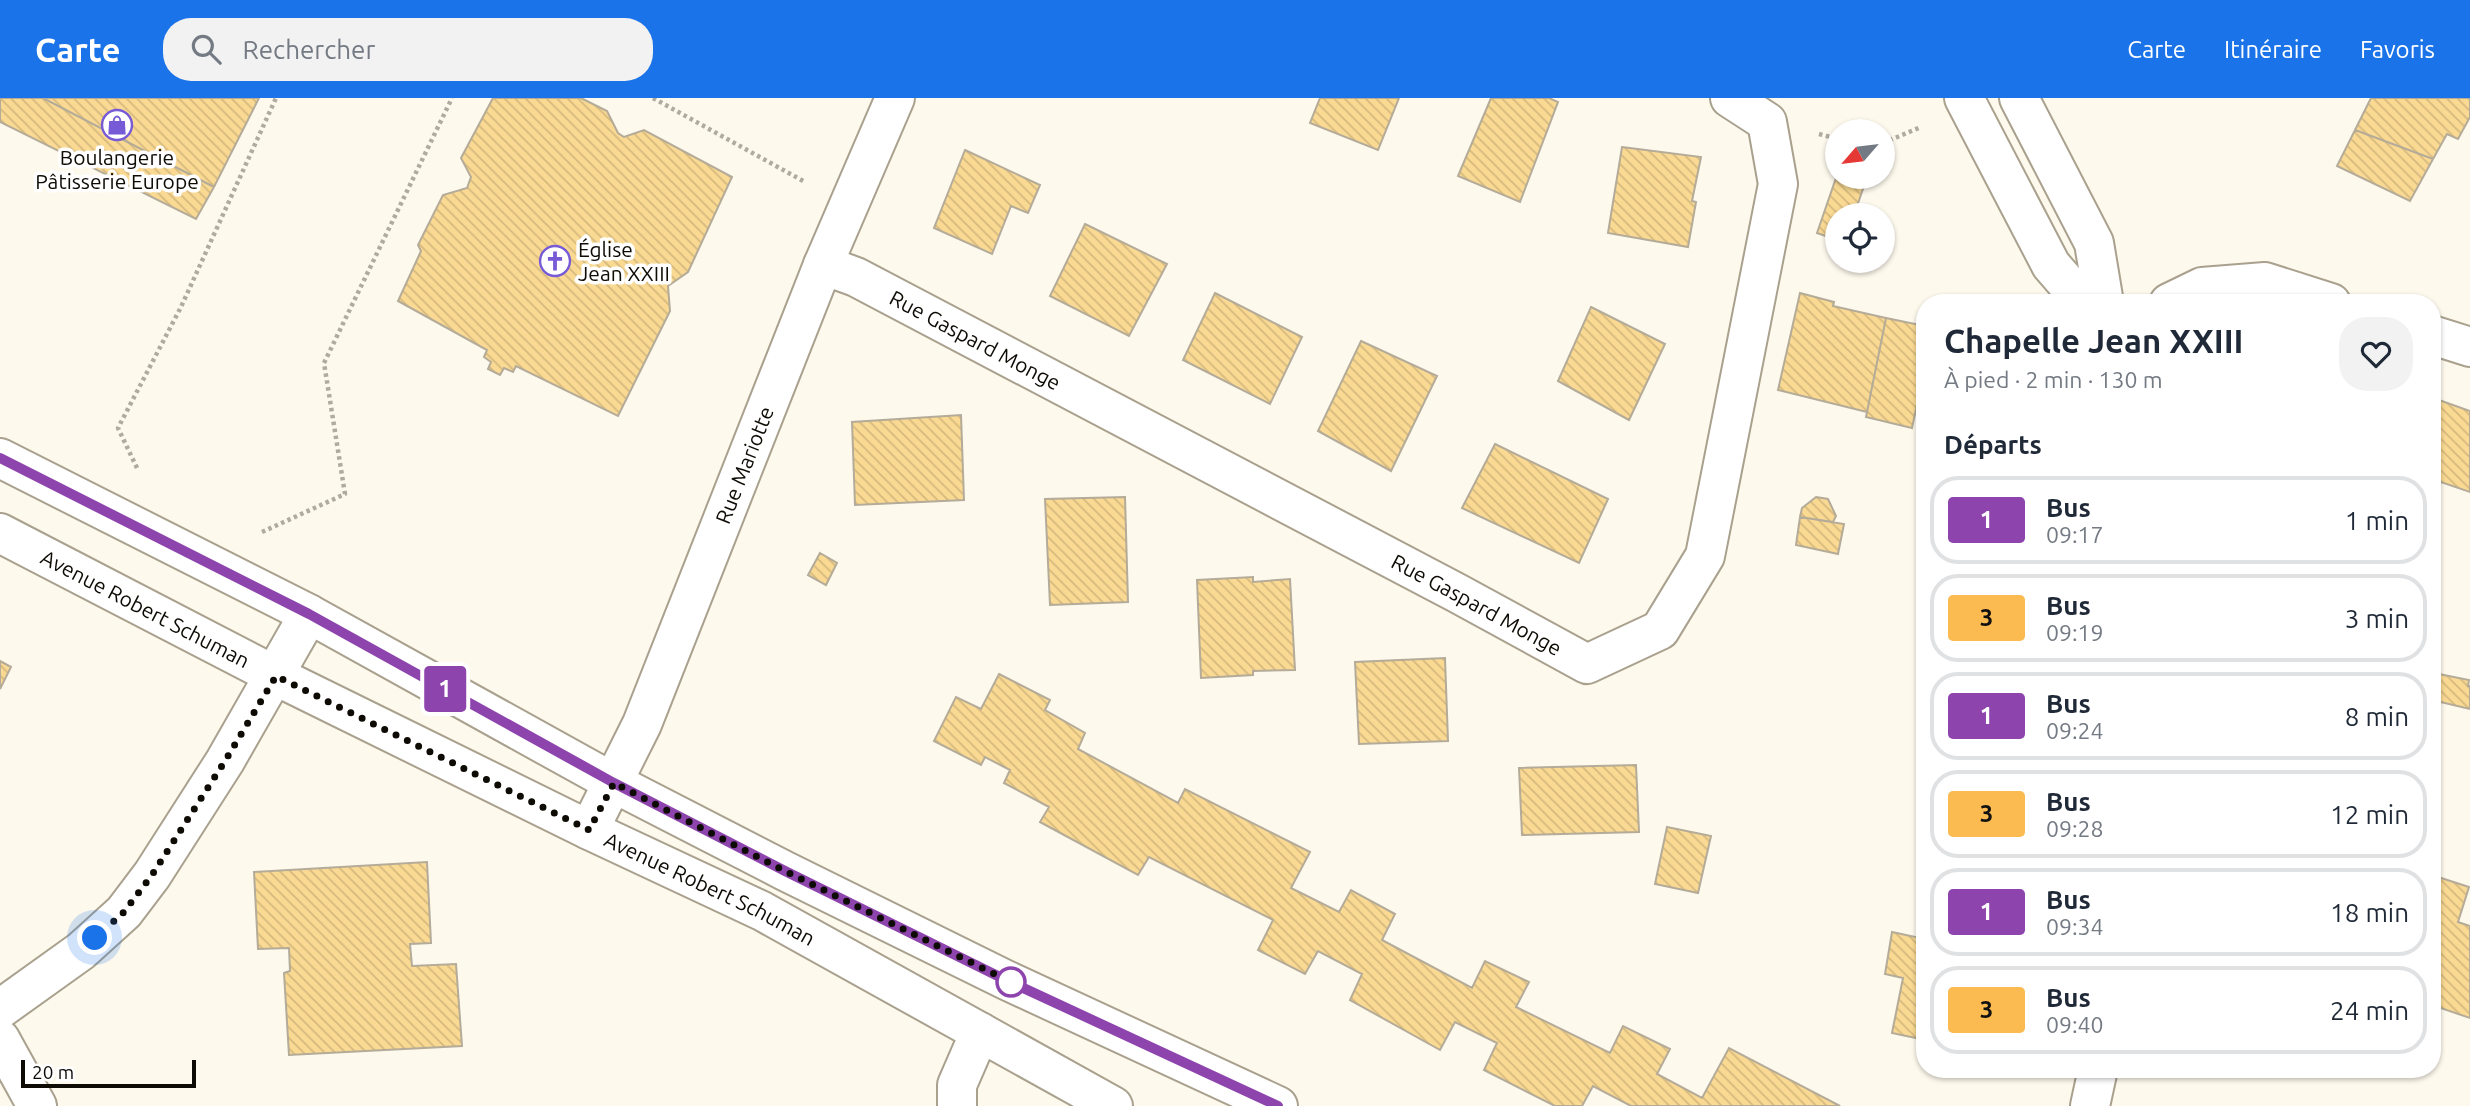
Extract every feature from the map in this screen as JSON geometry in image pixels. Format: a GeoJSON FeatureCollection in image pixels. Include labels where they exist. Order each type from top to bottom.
{"type":"FeatureCollection","features":[{"type":"Feature","properties":{"kind":"street","name":"Rue Mariotte"},"geometry":{"type":"LineString","coordinates":[[589,830],[642,724],[823,265],[895,98]]}},
{"type":"Feature","properties":{"kind":"street","name":"Rue Gaspard Monge"},"geometry":{"type":"LineString","coordinates":[[823,265],[856,277],[1587,664],[1660,630],[1706,556],[1778,184],[1767,122],[1730,98]]}},
{"type":"Feature","properties":{"kind":"street"},"geometry":{"type":"LineString","coordinates":[[1964,98],[2051,265],[2076,294]]}},
{"type":"Feature","properties":{"kind":"street"},"geometry":{"type":"LineString","coordinates":[[2020,98],[2094,243],[2102,294]]}},
{"type":"Feature","properties":{"kind":"street"},"geometry":{"type":"LineString","coordinates":[[2188,294],[2202,287],[2265,282],[2303,294]]}},
{"type":"Feature","properties":{"kind":"street"},"geometry":{"type":"LineString","coordinates":[[2441,338],[2470,347]]}},
{"type":"Feature","properties":{"kind":"street"},"geometry":{"type":"LineString","coordinates":[[0,458],[309,614],[614,783],[785,871],[1006,980],[1278,1106]]}},
{"type":"Feature","properties":{"kind":"street","name":"Avenue Robert Schuman"},"geometry":{"type":"LineString","coordinates":[[0,533],[276,676],[589,830],[762,911],[1114,1106]]}},
{"type":"Feature","properties":{"kind":"street"},"geometry":{"type":"LineString","coordinates":[[0,1009],[81,951],[124,912],[152,875],[238,741],[309,614]]}},
{"type":"Feature","properties":{"kind":"street"},"geometry":{"type":"LineString","coordinates":[[957,1106],[957,1085],[980,1032]]}},
{"type":"Feature","properties":{"kind":"street"},"geometry":{"type":"LineString","coordinates":[[0,1039],[37,1106]]}},
{"type":"Feature","properties":{"kind":"path"},"geometry":{"type":"LineString","coordinates":[[140,476],[118,428],[181,307],[276,98]]}},
{"type":"Feature","properties":{"kind":"path"},"geometry":{"type":"LineString","coordinates":[[219,568],[241,542],[345,494],[324,363],[452,98]]}},
{"type":"Feature","properties":{"kind":"path"},"geometry":{"type":"LineString","coordinates":[[653,98],[848,206]]}},
{"type":"Feature","properties":{"kind":"building"},"geometry":{"type":"Polygon","coordinates":[[[0,98],[43,98],[214,187],[196,219],[0,122],[0,98]]]}},
{"type":"Feature","properties":{"kind":"building"},"geometry":{"type":"Polygon","coordinates":[[[43,98],[259,98],[214,187],[43,98]]]}},
{"type":"Feature","properties":{"kind":"building","name":"Église Jean XXIII"},"geometry":{"type":"Polygon","coordinates":[[[493,98],[581,98],[607,111],[618,133],[624,137],[644,130],[732,177],[688,272],[668,286],[670,311],[618,416],[516,366],[513,372],[504,368],[500,375],[488,369],[491,362],[484,357],[487,350],[398,301],[421,251],[418,245],[443,195],[467,188],[471,177],[461,158],[493,98]]]}},
{"type":"Feature","properties":{"kind":"building"},"geometry":{"type":"Polygon","coordinates":[[[1320,98],[1399,98],[1378,150],[1310,123],[1320,98]]]}},
{"type":"Feature","properties":{"kind":"building"},"geometry":{"type":"Polygon","coordinates":[[[1491,98],[1549,98],[1558,102],[1520,202],[1458,176],[1491,98]]]}},
{"type":"Feature","properties":{"kind":"building"},"geometry":{"type":"Polygon","coordinates":[[[2371,98],[2470,98],[2470,117],[2458,139],[2447,134],[2433,159],[2355,130],[2371,98]]]}},
{"type":"Feature","properties":{"kind":"building"},"geometry":{"type":"Polygon","coordinates":[[[2355,130],[2433,159],[2410,201],[2337,166],[2355,130]]]}},
{"type":"Feature","properties":{"kind":"building"},"geometry":{"type":"Polygon","coordinates":[[[1622,147],[1701,157],[1692,201],[1696,202],[1688,247],[1608,233],[1622,147]]]}},
{"type":"Feature","properties":{"kind":"building"},"geometry":{"type":"Polygon","coordinates":[[[965,150],[1040,185],[1028,213],[1011,206],[992,254],[934,228],[965,150]]]}},
{"type":"Feature","properties":{"kind":"building"},"geometry":{"type":"Polygon","coordinates":[[[1832,189],[1863,189],[1858,203],[1827,203],[1832,189]]]}},
{"type":"Feature","properties":{"kind":"building"},"geometry":{"type":"Polygon","coordinates":[[[1825,210],[1825,236],[1817,233],[1825,210]]]}},
{"type":"Feature","properties":{"kind":"building"},"geometry":{"type":"Polygon","coordinates":[[[1085,224],[1167,264],[1129,336],[1050,296],[1085,224]]]}},
{"type":"Feature","properties":{"kind":"building"},"geometry":{"type":"Polygon","coordinates":[[[1215,293],[1302,337],[1270,404],[1183,360],[1215,293]]]}},
{"type":"Feature","properties":{"kind":"building"},"geometry":{"type":"Polygon","coordinates":[[[1800,293],[1834,302],[1833,306],[1886,318],[1867,412],[1778,390],[1800,293]]]}},
{"type":"Feature","properties":{"kind":"building"},"geometry":{"type":"Polygon","coordinates":[[[1591,307],[1665,344],[1629,420],[1558,381],[1591,307]]]}},
{"type":"Feature","properties":{"kind":"building"},"geometry":{"type":"Polygon","coordinates":[[[1886,318],[1916,324],[1916,409],[1912,428],[1866,417],[1886,318]]]}},
{"type":"Feature","properties":{"kind":"building"},"geometry":{"type":"Polygon","coordinates":[[[1361,341],[1437,376],[1391,471],[1318,431],[1361,341]]]}},
{"type":"Feature","properties":{"kind":"building"},"geometry":{"type":"Polygon","coordinates":[[[2441,401],[2470,411],[2470,492],[2441,482],[2441,401]]]}},
{"type":"Feature","properties":{"kind":"building"},"geometry":{"type":"Polygon","coordinates":[[[961,415],[964,500],[855,505],[852,422],[961,415]]]}},
{"type":"Feature","properties":{"kind":"building"},"geometry":{"type":"Polygon","coordinates":[[[1495,444],[1608,499],[1579,563],[1462,508],[1495,444]]]}},
{"type":"Feature","properties":{"kind":"building"},"geometry":{"type":"Polygon","coordinates":[[[1125,497],[1128,602],[1050,605],[1045,499],[1125,497]]]}},
{"type":"Feature","properties":{"kind":"building"},"geometry":{"type":"Polygon","coordinates":[[[1816,497],[1828,499],[1836,516],[1833,522],[1800,517],[1802,508],[1816,497]]]}},
{"type":"Feature","properties":{"kind":"building"},"geometry":{"type":"Polygon","coordinates":[[[1800,517],[1844,524],[1838,554],[1796,545],[1800,517]]]}},
{"type":"Feature","properties":{"kind":"building"},"geometry":{"type":"Polygon","coordinates":[[[820,553],[837,563],[826,585],[808,575],[820,553]]]}},
{"type":"Feature","properties":{"kind":"building"},"geometry":{"type":"Polygon","coordinates":[[[1253,577],[1253,582],[1290,579],[1295,670],[1253,671],[1253,675],[1201,678],[1197,580],[1253,577]]]}},
{"type":"Feature","properties":{"kind":"building"},"geometry":{"type":"Polygon","coordinates":[[[1445,658],[1448,741],[1359,744],[1355,662],[1445,658]]]}},
{"type":"Feature","properties":{"kind":"building"},"geometry":{"type":"Polygon","coordinates":[[[0,661],[11,667],[0,689],[0,661]]]}},
{"type":"Feature","properties":{"kind":"building"},"geometry":{"type":"Polygon","coordinates":[[[999,674],[1050,700],[1045,710],[1085,733],[1078,749],[1178,803],[1185,789],[1310,852],[1291,888],[1339,912],[1351,890],[1395,914],[1382,940],[1472,988],[1485,961],[1529,982],[1516,1007],[1610,1053],[1623,1026],[1670,1049],[1657,1074],[1702,1098],[1729,1048],[1840,1106],[1631,1106],[1593,1086],[1582,1106],[1555,1106],[1484,1070],[1497,1043],[1455,1022],[1440,1050],[1350,1000],[1362,974],[1318,951],[1305,974],[1258,950],[1273,920],[1149,857],[1138,875],[1040,822],[1049,807],[1004,783],[1010,770],[985,757],[981,765],[934,741],[956,697],[981,709],[999,674]]]}},
{"type":"Feature","properties":{"kind":"building"},"geometry":{"type":"Polygon","coordinates":[[[2441,674],[2469,680],[2470,709],[2441,702],[2441,674]]]}},
{"type":"Feature","properties":{"kind":"building"},"geometry":{"type":"Polygon","coordinates":[[[1636,765],[1639,832],[1522,835],[1519,768],[1636,765]]]}},
{"type":"Feature","properties":{"kind":"building"},"geometry":{"type":"Polygon","coordinates":[[[1667,827],[1711,836],[1698,893],[1655,884],[1667,827]]]}},
{"type":"Feature","properties":{"kind":"building"},"geometry":{"type":"Polygon","coordinates":[[[427,862],[431,943],[410,944],[412,966],[456,964],[462,1046],[289,1055],[284,973],[290,971],[289,948],[258,949],[254,872],[427,862]]]}},
{"type":"Feature","properties":{"kind":"building"},"geometry":{"type":"Polygon","coordinates":[[[2441,878],[2469,887],[2458,922],[2470,926],[2470,1018],[2441,1008],[2441,878]]]}},
{"type":"Feature","properties":{"kind":"building"},"geometry":{"type":"Polygon","coordinates":[[[1892,932],[1916,937],[1916,1038],[1892,1033],[1903,978],[1885,974],[1892,932]]]}},
{"type":"Feature","properties":{"kind":"bus line","name":"1"},"geometry":{"type":"LineString","coordinates":[[0,458],[309,614],[614,783],[785,871],[1006,980],[1278,1106]]}},
{"type":"Feature","properties":{"kind":"place","name":"Boulangerie Pâtisserie Europe"},"geometry":{"type":"Point","coordinates":[117,125]}},
{"type":"Feature","properties":{"kind":"place","name":"Église Jean XXIII"},"geometry":{"type":"Point","coordinates":[555,261]}},
{"type":"Feature","properties":{"kind":"route"},"geometry":{"type":"LineString","coordinates":[[95,938],[124,912],[152,875],[276,676],[589,830],[614,783],[1011,982]]}}]}
